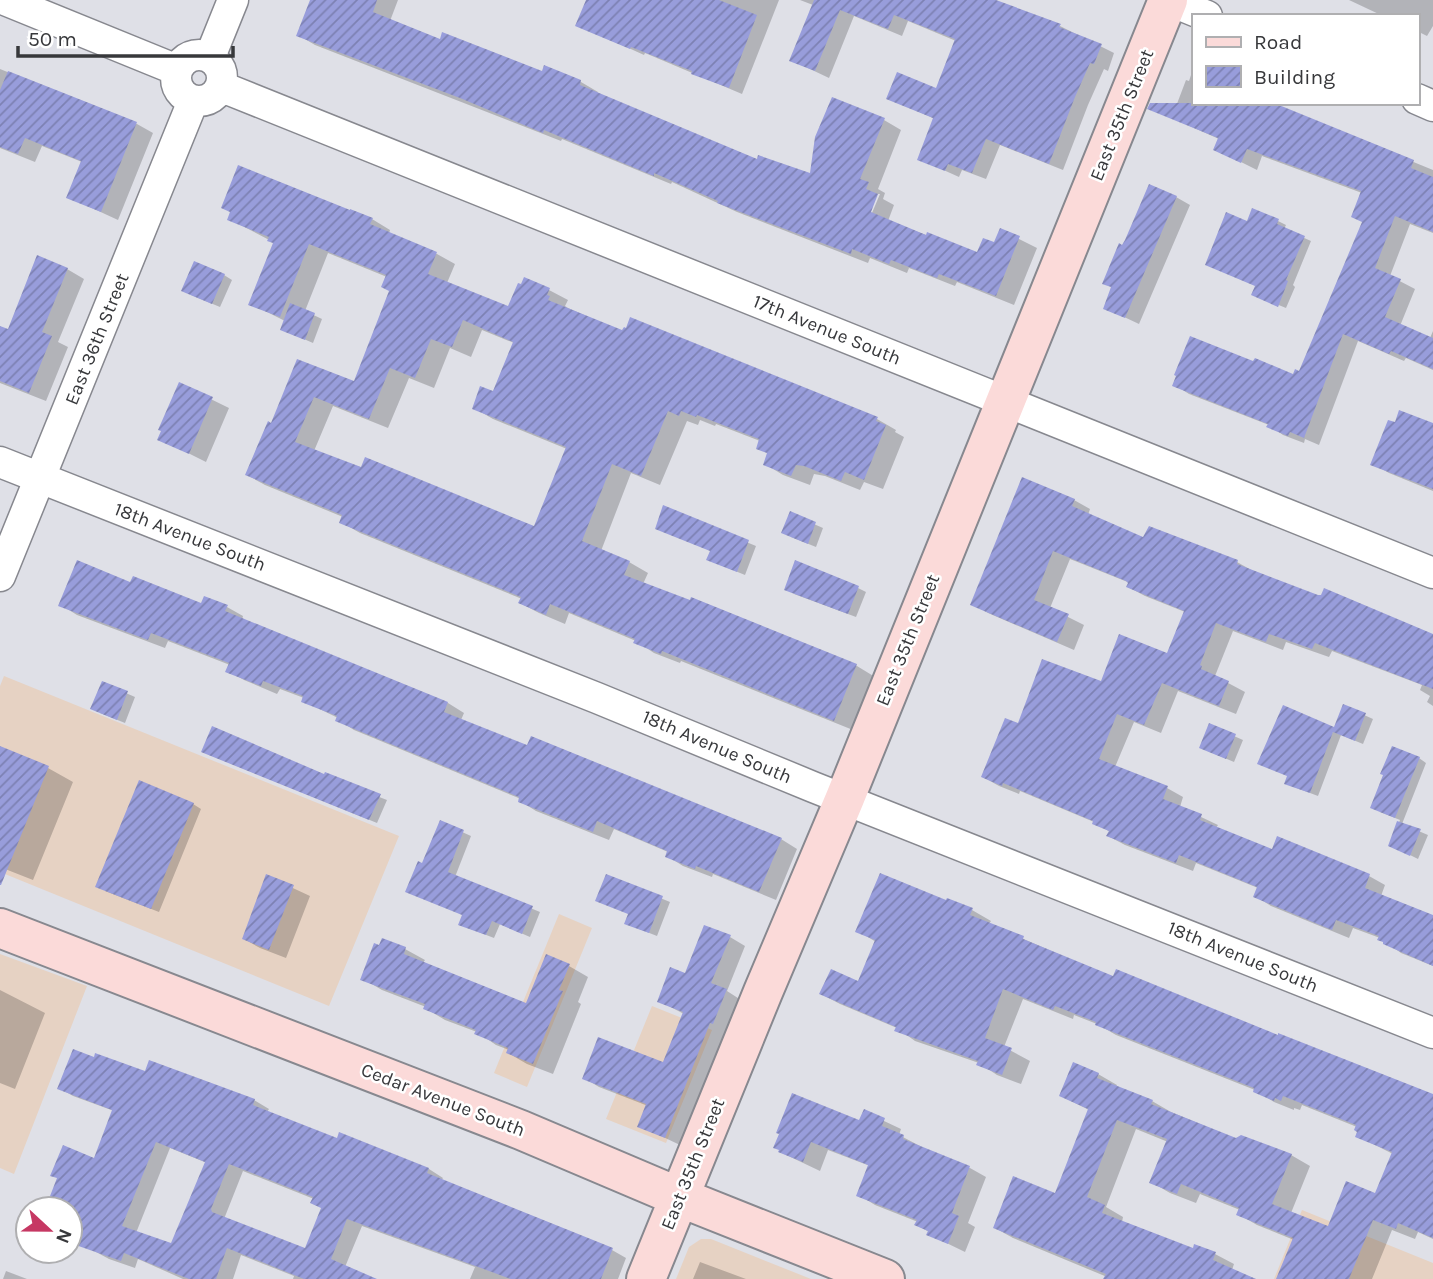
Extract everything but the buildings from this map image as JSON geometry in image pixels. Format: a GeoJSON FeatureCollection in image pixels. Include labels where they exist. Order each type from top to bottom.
{"type":"FeatureCollection","features":[{"type":"Feature","properties":{"kind":"street"},"geometry":{"type":"LineString","coordinates":[[5,0],[177,70]]}},
{"type":"Feature","properties":{"kind":"street"},"geometry":{"type":"LineString","coordinates":[[210,57],[233,0]]}},
{"type":"Feature","properties":{"kind":"street"},"geometry":{"type":"LineString","coordinates":[[1168,0],[1201,14]]}},
{"type":"Feature","properties":{"kind":"street","name":"East 35th Street"},"geometry":{"type":"LineString","coordinates":[[646,1279],[845,798],[1168,0]]}},
{"type":"Feature","properties":{"kind":"street"},"geometry":{"type":"LineString","coordinates":[[202,55],[210,57],[219,64],[222,87],[215,96],[204,102],[193,102],[181,94],[178,88],[175,80],[177,70],[188,58],[202,55]]}},
{"type":"Feature","properties":{"kind":"street","name":"17th Avenue South"},"geometry":{"type":"LineString","coordinates":[[222,87],[1433,573]]}},
{"type":"Feature","properties":{"kind":"street","name":"East 36th Street"},"geometry":{"type":"LineString","coordinates":[[0,576],[193,102]]}},
{"type":"Feature","properties":{"kind":"street","name":"18th Avenue South"},"geometry":{"type":"LineString","coordinates":[[0,462],[1433,1033]]}},
{"type":"Feature","properties":{"kind":"street","name":"Cedar Avenue South"},"geometry":{"type":"LineString","coordinates":[[0,928],[521,1130],[679,1197],[885,1279]]}},
{"type":"Feature","properties":{"kind":"shaded area"},"geometry":{"type":"Polygon","coordinates":[[[4,676],[399,836],[329,1006],[0,872],[0,686],[4,676]]]}},
{"type":"Feature","properties":{"kind":"shaded area"},"geometry":{"type":"Polygon","coordinates":[[[559,914],[592,928],[527,1087],[494,1073],[559,914]]]}},
{"type":"Feature","properties":{"kind":"shaded area"},"geometry":{"type":"Polygon","coordinates":[[[0,954],[87,986],[14,1174],[0,1168],[0,954]]]}},
{"type":"Feature","properties":{"kind":"shaded area"},"geometry":{"type":"Polygon","coordinates":[[[652,1006],[712,1030],[666,1143],[606,1119],[652,1006]]]}},
{"type":"Feature","properties":{"kind":"shaded area"},"geometry":{"type":"Polygon","coordinates":[[[1302,1210],[1433,1263],[1433,1279],[1274,1279],[1302,1210]]]}},
{"type":"Feature","properties":{"kind":"shaded area"},"geometry":{"type":"Polygon","coordinates":[[[701,1239],[711,1239],[811,1279],[676,1279],[689,1247],[701,1239]]]}}]}
